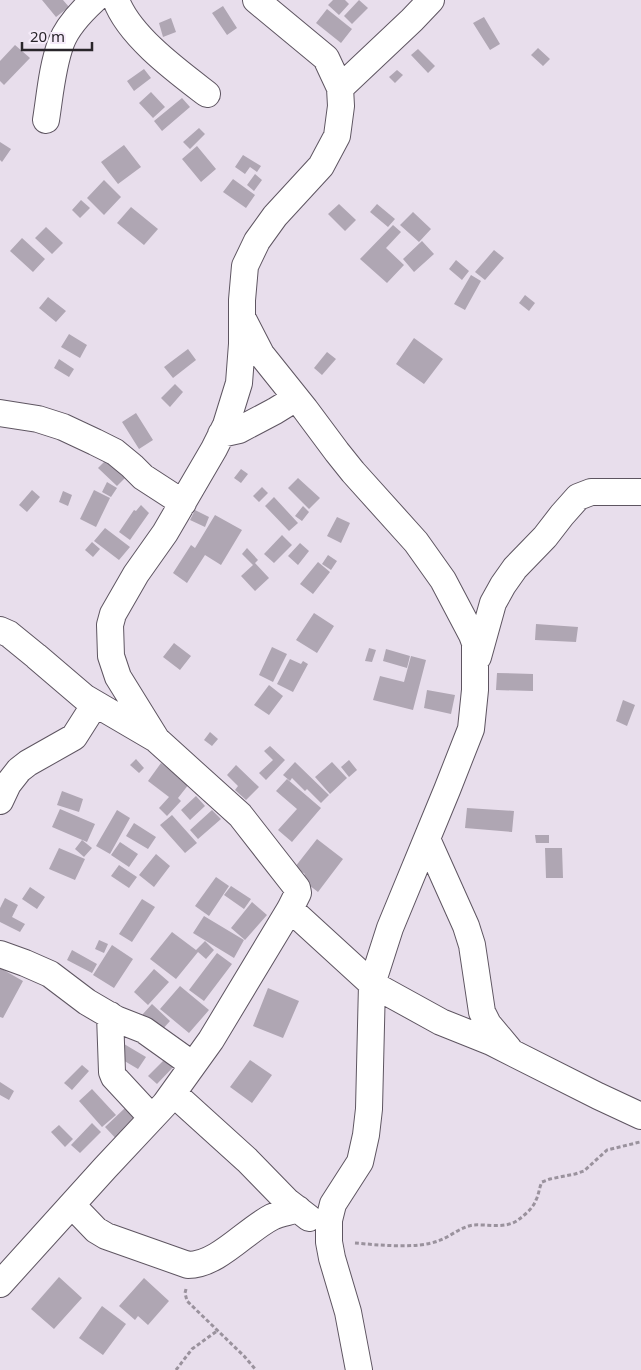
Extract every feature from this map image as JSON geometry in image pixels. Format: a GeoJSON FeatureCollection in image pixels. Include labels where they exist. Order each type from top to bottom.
{"type":"FeatureCollection","features":[{"type":"Feature","properties":{"kind":"street"},"geometry":{"type":"LineString","coordinates":[[46,120],[61,43],[85,8],[94,0]]}},
{"type":"Feature","properties":{"kind":"street"},"geometry":{"type":"LineString","coordinates":[[116,0],[126,21],[139,35],[174,68],[207,94]]}},
{"type":"Feature","properties":{"kind":"street"},"geometry":{"type":"LineString","coordinates":[[157,740],[118,677],[113,664],[110,625],[113,614],[136,574],[166,533],[226,425],[239,383],[245,266],[257,241],[275,216],[321,166],[337,136],[341,106],[340,88],[326,58],[256,0]]}},
{"type":"Feature","properties":{"kind":"street"},"geometry":{"type":"LineString","coordinates":[[340,88],[431,0]]}},
{"type":"Feature","properties":{"kind":"street"},"geometry":{"type":"LineString","coordinates":[[242,317],[261,354],[353,472],[416,542],[443,580],[475,643],[475,690],[471,729],[390,928],[372,984],[369,1109],[366,1135],[360,1162],[333,1204],[329,1220],[329,1242],[332,1258],[348,1312],[359,1370]]}},
{"type":"Feature","properties":{"kind":"street"},"geometry":{"type":"LineString","coordinates":[[221,434],[239,430],[296,398]]}},
{"type":"Feature","properties":{"kind":"street"},"geometry":{"type":"LineString","coordinates":[[0,413],[38,419],[63,427],[95,442],[115,452],[143,477],[183,504]]}},
{"type":"Feature","properties":{"kind":"street"},"geometry":{"type":"LineString","coordinates":[[475,668],[493,603],[503,585],[515,568],[545,537],[578,497],[591,492],[641,492]]}},
{"type":"Feature","properties":{"kind":"street"},"geometry":{"type":"LineString","coordinates":[[0,630],[9,634],[84,697],[157,740],[240,815],[298,891],[290,909],[211,1040],[165,1104],[0,1284]]}},
{"type":"Feature","properties":{"kind":"street"},"geometry":{"type":"LineString","coordinates":[[0,801],[8,784],[19,770],[74,736],[95,704]]}},
{"type":"Feature","properties":{"kind":"street"},"geometry":{"type":"LineString","coordinates":[[427,839],[466,926],[472,945],[482,1012],[488,1024],[511,1053]]}},
{"type":"Feature","properties":{"kind":"street"},"geometry":{"type":"LineString","coordinates":[[290,909],[372,984],[441,1022],[491,1042],[641,1116]]}},
{"type":"Feature","properties":{"kind":"street"},"geometry":{"type":"LineString","coordinates":[[0,954],[50,974],[87,1002],[116,1019],[144,1030],[193,1064]]}},
{"type":"Feature","properties":{"kind":"street"},"geometry":{"type":"LineString","coordinates":[[110,1015],[112,1072],[114,1077],[152,1118]]}},
{"type":"Feature","properties":{"kind":"street"},"geometry":{"type":"LineString","coordinates":[[173,1093],[247,1160],[287,1201],[312,1220],[329,1242]]}},
{"type":"Feature","properties":{"kind":"street"},"geometry":{"type":"LineString","coordinates":[[72,1205],[96,1230],[106,1236],[188,1265],[208,1260],[272,1217],[298,1209]]}},
{"type":"Feature","properties":{"kind":"path"},"geometry":{"type":"LineString","coordinates":[[329,1242],[385,1245],[426,1244],[439,1241],[472,1225],[511,1224],[518,1221],[534,1205],[542,1182],[550,1178],[584,1171],[608,1150],[641,1142]]}},
{"type":"Feature","properties":{"kind":"path"},"geometry":{"type":"LineString","coordinates":[[194,1265],[185,1293],[187,1301],[256,1370]]}},
{"type":"Feature","properties":{"kind":"path"},"geometry":{"type":"LineString","coordinates":[[176,1370],[192,1349],[217,1331]]}},
{"type":"Feature","properties":{"kind":"building"},"geometry":{"type":"Polygon","coordinates":[[[42,0],[63,0],[69,7],[56,17],[42,0]]]}},
{"type":"Feature","properties":{"kind":"building"},"geometry":{"type":"Polygon","coordinates":[[[333,0],[345,0],[349,4],[339,15],[328,5],[333,0]]]}},
{"type":"Feature","properties":{"kind":"building"},"geometry":{"type":"Polygon","coordinates":[[[359,0],[368,8],[352,24],[344,16],[359,0]]]}},
{"type":"Feature","properties":{"kind":"building"},"geometry":{"type":"Polygon","coordinates":[[[223,6],[237,28],[227,35],[212,13],[223,6]]]}},
{"type":"Feature","properties":{"kind":"building"},"geometry":{"type":"Polygon","coordinates":[[[327,9],[352,29],[341,43],[316,23],[327,9]]]}},
{"type":"Feature","properties":{"kind":"building"},"geometry":{"type":"Polygon","coordinates":[[[484,17],[500,44],[490,50],[473,23],[484,17]]]}},
{"type":"Feature","properties":{"kind":"building"},"geometry":{"type":"Polygon","coordinates":[[[171,18],[176,32],[163,37],[159,23],[171,18]]]}},
{"type":"Feature","properties":{"kind":"building"},"geometry":{"type":"Polygon","coordinates":[[[15,45],[30,58],[4,85],[0,81],[0,61],[15,45]]]}},
{"type":"Feature","properties":{"kind":"building"},"geometry":{"type":"Polygon","coordinates":[[[538,48],[550,59],[543,66],[531,55],[538,48]]]}},
{"type":"Feature","properties":{"kind":"building"},"geometry":{"type":"Polygon","coordinates":[[[418,49],[435,66],[428,73],[411,55],[418,49]]]}},
{"type":"Feature","properties":{"kind":"building"},"geometry":{"type":"Polygon","coordinates":[[[144,69],[151,78],[134,91],[127,81],[144,69]]]}},
{"type":"Feature","properties":{"kind":"building"},"geometry":{"type":"Polygon","coordinates":[[[397,70],[403,75],[395,83],[389,77],[397,70]]]}},
{"type":"Feature","properties":{"kind":"building"},"geometry":{"type":"Polygon","coordinates":[[[151,92],[165,107],[153,118],[139,103],[151,92]]]}},
{"type":"Feature","properties":{"kind":"building"},"geometry":{"type":"Polygon","coordinates":[[[182,98],[190,107],[162,131],[154,121],[182,98]]]}},
{"type":"Feature","properties":{"kind":"building"},"geometry":{"type":"Polygon","coordinates":[[[199,128],[205,134],[190,149],[183,142],[199,128]]]}},
{"type":"Feature","properties":{"kind":"building"},"geometry":{"type":"Polygon","coordinates":[[[0,142],[11,149],[2,162],[0,160],[0,142]]]}},
{"type":"Feature","properties":{"kind":"building"},"geometry":{"type":"Polygon","coordinates":[[[124,145],[141,167],[118,184],[101,162],[124,145]]]}},
{"type":"Feature","properties":{"kind":"building"},"geometry":{"type":"Polygon","coordinates":[[[197,146],[216,169],[201,182],[182,159],[197,146]]]}},
{"type":"Feature","properties":{"kind":"building"},"geometry":{"type":"Polygon","coordinates":[[[243,155],[261,166],[257,172],[250,167],[245,174],[235,167],[243,155]]]}},
{"type":"Feature","properties":{"kind":"building"},"geometry":{"type":"Polygon","coordinates":[[[255,174],[262,180],[254,191],[247,185],[255,174]]]}},
{"type":"Feature","properties":{"kind":"building"},"geometry":{"type":"Polygon","coordinates":[[[233,179],[255,195],[246,208],[223,192],[233,179]]]}},
{"type":"Feature","properties":{"kind":"building"},"geometry":{"type":"Polygon","coordinates":[[[104,180],[121,197],[104,215],[87,198],[104,180]]]}},
{"type":"Feature","properties":{"kind":"building"},"geometry":{"type":"Polygon","coordinates":[[[81,200],[90,208],[80,218],[72,210],[81,200]]]}},
{"type":"Feature","properties":{"kind":"building"},"geometry":{"type":"Polygon","coordinates":[[[339,204],[356,220],[345,231],[328,214],[339,204]]]}},
{"type":"Feature","properties":{"kind":"building"},"geometry":{"type":"Polygon","coordinates":[[[377,204],[395,219],[388,227],[370,212],[377,204]]]}},
{"type":"Feature","properties":{"kind":"building"},"geometry":{"type":"Polygon","coordinates":[[[131,207],[158,229],[144,245],[117,223],[131,207]]]}},
{"type":"Feature","properties":{"kind":"building"},"geometry":{"type":"Polygon","coordinates":[[[413,212],[431,229],[419,242],[400,225],[413,212]]]}},
{"type":"Feature","properties":{"kind":"building"},"geometry":{"type":"Polygon","coordinates":[[[393,225],[401,232],[386,248],[404,265],[387,283],[360,259],[393,225]]]}},
{"type":"Feature","properties":{"kind":"building"},"geometry":{"type":"Polygon","coordinates":[[[46,227],[63,243],[52,254],[35,238],[46,227]]]}},
{"type":"Feature","properties":{"kind":"building"},"geometry":{"type":"Polygon","coordinates":[[[22,238],[45,259],[33,272],[10,251],[22,238]]]}},
{"type":"Feature","properties":{"kind":"building"},"geometry":{"type":"Polygon","coordinates":[[[422,241],[434,254],[414,272],[403,259],[422,241]]]}},
{"type":"Feature","properties":{"kind":"building"},"geometry":{"type":"Polygon","coordinates":[[[494,250],[504,258],[485,280],[475,272],[494,250]]]}},
{"type":"Feature","properties":{"kind":"building"},"geometry":{"type":"Polygon","coordinates":[[[456,260],[469,271],[462,280],[449,269],[456,260]]]}},
{"type":"Feature","properties":{"kind":"building"},"geometry":{"type":"Polygon","coordinates":[[[471,275],[481,281],[465,310],[454,304],[471,275]]]}},
{"type":"Feature","properties":{"kind":"building"},"geometry":{"type":"Polygon","coordinates":[[[525,295],[535,303],[529,311],[519,303],[525,295]]]}},
{"type":"Feature","properties":{"kind":"building"},"geometry":{"type":"Polygon","coordinates":[[[48,297],[66,311],[56,322],[39,308],[48,297]]]}},
{"type":"Feature","properties":{"kind":"building"},"geometry":{"type":"Polygon","coordinates":[[[69,334],[87,345],[80,358],[61,347],[69,334]]]}},
{"type":"Feature","properties":{"kind":"building"},"geometry":{"type":"Polygon","coordinates":[[[414,338],[443,359],[424,384],[396,364],[414,338]]]}},
{"type":"Feature","properties":{"kind":"building"},"geometry":{"type":"Polygon","coordinates":[[[188,349],[196,360],[173,378],[164,367],[188,349]]]}},
{"type":"Feature","properties":{"kind":"building"},"geometry":{"type":"Polygon","coordinates":[[[327,352],[336,359],[322,375],[314,368],[327,352]]]}},
{"type":"Feature","properties":{"kind":"building"},"geometry":{"type":"Polygon","coordinates":[[[59,359],[74,369],[69,377],[54,368],[59,359]]]}},
{"type":"Feature","properties":{"kind":"building"},"geometry":{"type":"Polygon","coordinates":[[[175,384],[183,392],[170,407],[161,398],[175,384]]]}},
{"type":"Feature","properties":{"kind":"building"},"geometry":{"type":"Polygon","coordinates":[[[136,413],[153,440],[139,449],[122,422],[136,413]]]}},
{"type":"Feature","properties":{"kind":"building"},"geometry":{"type":"Polygon","coordinates":[[[106,460],[125,478],[117,486],[98,468],[106,460]]]}},
{"type":"Feature","properties":{"kind":"building"},"geometry":{"type":"Polygon","coordinates":[[[241,469],[248,474],[241,483],[234,478],[241,469]]]}},
{"type":"Feature","properties":{"kind":"building"},"geometry":{"type":"Polygon","coordinates":[[[298,478],[320,498],[309,509],[288,488],[298,478]]]}},
{"type":"Feature","properties":{"kind":"building"},"geometry":{"type":"Polygon","coordinates":[[[107,482],[117,488],[111,497],[102,492],[107,482]]]}},
{"type":"Feature","properties":{"kind":"building"},"geometry":{"type":"Polygon","coordinates":[[[262,487],[268,493],[259,502],[253,496],[262,487]]]}},
{"type":"Feature","properties":{"kind":"building"},"geometry":{"type":"Polygon","coordinates":[[[32,490],[40,497],[27,512],[19,505],[32,490]]]}},
{"type":"Feature","properties":{"kind":"building"},"geometry":{"type":"Polygon","coordinates":[[[94,490],[110,498],[96,527],[80,519],[94,490]]]}},
{"type":"Feature","properties":{"kind":"building"},"geometry":{"type":"Polygon","coordinates":[[[63,491],[72,495],[68,506],[59,502],[63,491]]]}},
{"type":"Feature","properties":{"kind":"building"},"geometry":{"type":"Polygon","coordinates":[[[274,497],[298,523],[289,531],[265,506],[274,497]]]}},
{"type":"Feature","properties":{"kind":"building"},"geometry":{"type":"Polygon","coordinates":[[[141,505],[149,513],[130,540],[119,532],[134,510],[136,511],[141,505]]]}},
{"type":"Feature","properties":{"kind":"building"},"geometry":{"type":"Polygon","coordinates":[[[303,506],[309,512],[302,521],[295,516],[303,506]]]}},
{"type":"Feature","properties":{"kind":"building"},"geometry":{"type":"Polygon","coordinates":[[[195,510],[209,517],[205,527],[190,520],[195,510]]]}},
{"type":"Feature","properties":{"kind":"building"},"geometry":{"type":"Polygon","coordinates":[[[215,515],[242,530],[221,565],[205,555],[187,583],[173,573],[191,545],[195,548],[215,515]]]}},
{"type":"Feature","properties":{"kind":"building"},"geometry":{"type":"Polygon","coordinates":[[[337,517],[350,523],[341,543],[327,536],[337,517]]]}},
{"type":"Feature","properties":{"kind":"building"},"geometry":{"type":"Polygon","coordinates":[[[105,528],[130,547],[119,560],[94,541],[105,528]]]}},
{"type":"Feature","properties":{"kind":"building"},"geometry":{"type":"Polygon","coordinates":[[[282,535],[292,545],[274,563],[264,554],[282,535]]]}},
{"type":"Feature","properties":{"kind":"building"},"geometry":{"type":"Polygon","coordinates":[[[92,542],[100,549],[93,557],[85,550],[92,542]]]}},
{"type":"Feature","properties":{"kind":"building"},"geometry":{"type":"Polygon","coordinates":[[[300,543],[309,551],[298,565],[288,556],[300,543]]]}},
{"type":"Feature","properties":{"kind":"building"},"geometry":{"type":"Polygon","coordinates":[[[247,548],[258,560],[255,563],[269,578],[255,591],[241,576],[253,565],[242,554],[247,548]]]}},
{"type":"Feature","properties":{"kind":"building"},"geometry":{"type":"Polygon","coordinates":[[[328,555],[337,561],[331,570],[322,564],[328,555]]]}},
{"type":"Feature","properties":{"kind":"building"},"geometry":{"type":"Polygon","coordinates":[[[318,562],[330,572],[313,594],[300,584],[318,562]]]}},
{"type":"Feature","properties":{"kind":"building"},"geometry":{"type":"Polygon","coordinates":[[[314,613],[334,626],[317,653],[296,640],[314,613]]]}},
{"type":"Feature","properties":{"kind":"building"},"geometry":{"type":"Polygon","coordinates":[[[536,624],[578,627],[576,642],[535,640],[536,624]]]}},
{"type":"Feature","properties":{"kind":"building"},"geometry":{"type":"Polygon","coordinates":[[[174,643],[191,656],[180,670],[163,657],[174,643]]]}},
{"type":"Feature","properties":{"kind":"building"},"geometry":{"type":"Polygon","coordinates":[[[272,647],[287,654],[273,682],[259,675],[272,647]]]}},
{"type":"Feature","properties":{"kind":"building"},"geometry":{"type":"Polygon","coordinates":[[[369,648],[376,650],[372,662],[365,661],[369,648]]]}},
{"type":"Feature","properties":{"kind":"building"},"geometry":{"type":"Polygon","coordinates":[[[386,649],[410,656],[407,668],[383,661],[386,649]]]}},
{"type":"Feature","properties":{"kind":"building"},"geometry":{"type":"Polygon","coordinates":[[[411,656],[426,660],[413,710],[373,700],[380,676],[404,682],[411,656]]]}},
{"type":"Feature","properties":{"kind":"building"},"geometry":{"type":"Polygon","coordinates":[[[290,659],[301,664],[303,661],[308,664],[293,692],[277,684],[290,659]]]}},
{"type":"Feature","properties":{"kind":"building"},"geometry":{"type":"Polygon","coordinates":[[[497,673],[533,674],[533,691],[496,690],[497,673]]]}},
{"type":"Feature","properties":{"kind":"building"},"geometry":{"type":"Polygon","coordinates":[[[269,685],[283,696],[269,715],[254,705],[269,685]]]}},
{"type":"Feature","properties":{"kind":"building"},"geometry":{"type":"Polygon","coordinates":[[[427,690],[455,695],[451,714],[424,708],[427,690]]]}},
{"type":"Feature","properties":{"kind":"building"},"geometry":{"type":"Polygon","coordinates":[[[623,700],[635,705],[627,726],[616,721],[623,700]]]}},
{"type":"Feature","properties":{"kind":"building"},"geometry":{"type":"Polygon","coordinates":[[[210,732],[218,739],[212,746],[204,740],[210,732]]]}},
{"type":"Feature","properties":{"kind":"building"},"geometry":{"type":"Polygon","coordinates":[[[270,746],[285,760],[266,780],[259,773],[273,760],[264,751],[270,746]]]}},
{"type":"Feature","properties":{"kind":"building"},"geometry":{"type":"Polygon","coordinates":[[[136,759],[144,768],[139,773],[130,765],[136,759]]]}},
{"type":"Feature","properties":{"kind":"building"},"geometry":{"type":"Polygon","coordinates":[[[349,760],[357,770],[349,777],[341,767],[349,760]]]}},
{"type":"Feature","properties":{"kind":"building"},"geometry":{"type":"Polygon","coordinates":[[[295,762],[329,795],[321,803],[307,789],[305,791],[292,778],[290,781],[283,775],[295,762]]]}},
{"type":"Feature","properties":{"kind":"building"},"geometry":{"type":"Polygon","coordinates":[[[332,762],[347,778],[330,794],[315,777],[332,762]]]}},
{"type":"Feature","properties":{"kind":"building"},"geometry":{"type":"Polygon","coordinates":[[[161,763],[189,784],[178,798],[181,801],[167,816],[159,808],[169,797],[148,781],[161,763]]]}},
{"type":"Feature","properties":{"kind":"building"},"geometry":{"type":"Polygon","coordinates":[[[236,765],[259,787],[246,800],[235,790],[238,786],[227,775],[236,765]]]}},
{"type":"Feature","properties":{"kind":"building"},"geometry":{"type":"Polygon","coordinates":[[[287,779],[321,808],[292,842],[278,830],[297,809],[276,791],[287,779]]]}},
{"type":"Feature","properties":{"kind":"building"},"geometry":{"type":"Polygon","coordinates":[[[62,791],[83,799],[79,812],[57,805],[62,791]]]}},
{"type":"Feature","properties":{"kind":"building"},"geometry":{"type":"Polygon","coordinates":[[[196,796],[205,806],[190,820],[181,810],[196,796]]]}},
{"type":"Feature","properties":{"kind":"building"},"geometry":{"type":"Polygon","coordinates":[[[467,808],[514,811],[512,832],[465,828],[467,808]]]}},
{"type":"Feature","properties":{"kind":"building"},"geometry":{"type":"Polygon","coordinates":[[[60,809],[95,824],[87,842],[52,827],[60,809]]]}},
{"type":"Feature","properties":{"kind":"building"},"geometry":{"type":"Polygon","coordinates":[[[117,810],[130,818],[110,854],[96,846],[117,810]]]}},
{"type":"Feature","properties":{"kind":"building"},"geometry":{"type":"Polygon","coordinates":[[[212,810],[221,819],[198,839],[190,830],[212,810]]]}},
{"type":"Feature","properties":{"kind":"building"},"geometry":{"type":"Polygon","coordinates":[[[172,815],[197,843],[185,853],[160,825],[172,815]]]}},
{"type":"Feature","properties":{"kind":"building"},"geometry":{"type":"Polygon","coordinates":[[[134,823],[156,837],[148,849],[126,836],[134,823]]]}},
{"type":"Feature","properties":{"kind":"building"},"geometry":{"type":"Polygon","coordinates":[[[535,835],[549,835],[549,843],[536,843],[535,835]]]}},
{"type":"Feature","properties":{"kind":"building"},"geometry":{"type":"Polygon","coordinates":[[[317,839],[343,859],[318,892],[301,879],[305,874],[295,867],[317,839]]]}},
{"type":"Feature","properties":{"kind":"building"},"geometry":{"type":"Polygon","coordinates":[[[82,840],[92,848],[84,857],[75,849],[82,840]]]}},
{"type":"Feature","properties":{"kind":"building"},"geometry":{"type":"Polygon","coordinates":[[[120,842],[138,854],[129,867],[111,855],[120,842]]]}},
{"type":"Feature","properties":{"kind":"building"},"geometry":{"type":"Polygon","coordinates":[[[59,848],[85,859],[75,880],[49,869],[59,848]]]}},
{"type":"Feature","properties":{"kind":"building"},"geometry":{"type":"Polygon","coordinates":[[[545,848],[562,848],[563,878],[546,878],[545,848]]]}},
{"type":"Feature","properties":{"kind":"building"},"geometry":{"type":"Polygon","coordinates":[[[156,854],[170,866],[154,887],[139,875],[156,854]]]}},
{"type":"Feature","properties":{"kind":"building"},"geometry":{"type":"Polygon","coordinates":[[[119,865],[137,877],[129,888],[111,876],[119,865]]]}},
{"type":"Feature","properties":{"kind":"building"},"geometry":{"type":"Polygon","coordinates":[[[216,877],[229,886],[209,916],[195,906],[216,877]]]}},
{"type":"Feature","properties":{"kind":"building"},"geometry":{"type":"Polygon","coordinates":[[[231,886],[251,899],[244,909],[224,895],[231,886]]]}},
{"type":"Feature","properties":{"kind":"building"},"geometry":{"type":"Polygon","coordinates":[[[30,887],[45,897],[37,909],[22,899],[30,887]]]}},
{"type":"Feature","properties":{"kind":"building"},"geometry":{"type":"Polygon","coordinates":[[[5,898],[18,905],[12,917],[25,924],[20,932],[0,922],[0,908],[5,898]]]}},
{"type":"Feature","properties":{"kind":"building"},"geometry":{"type":"Polygon","coordinates":[[[142,899],[155,907],[132,942],[119,934],[142,899]]]}},
{"type":"Feature","properties":{"kind":"building"},"geometry":{"type":"Polygon","coordinates":[[[252,902],[267,915],[245,940],[231,928],[252,902]]]}},
{"type":"Feature","properties":{"kind":"building"},"geometry":{"type":"Polygon","coordinates":[[[204,916],[244,940],[234,958],[193,933],[204,916]]]}},
{"type":"Feature","properties":{"kind":"building"},"geometry":{"type":"Polygon","coordinates":[[[172,932],[196,950],[205,941],[214,950],[206,959],[198,952],[176,979],[150,959],[172,932]]]}},
{"type":"Feature","properties":{"kind":"building"},"geometry":{"type":"Polygon","coordinates":[[[99,940],[108,944],[104,953],[95,949],[99,940]]]}},
{"type":"Feature","properties":{"kind":"building"},"geometry":{"type":"Polygon","coordinates":[[[112,945],[133,959],[114,988],[93,975],[112,945]]]}},
{"type":"Feature","properties":{"kind":"building"},"geometry":{"type":"Polygon","coordinates":[[[72,950],[97,964],[92,973],[67,960],[72,950]]]}},
{"type":"Feature","properties":{"kind":"building"},"geometry":{"type":"Polygon","coordinates":[[[217,953],[232,964],[204,1001],[189,990],[217,953]]]}},
{"type":"Feature","properties":{"kind":"building"},"geometry":{"type":"Polygon","coordinates":[[[0,968],[23,981],[3,1018],[0,1017],[0,968]]]}},
{"type":"Feature","properties":{"kind":"building"},"geometry":{"type":"Polygon","coordinates":[[[154,969],[169,982],[148,1005],[134,992],[154,969]]]}},
{"type":"Feature","properties":{"kind":"building"},"geometry":{"type":"Polygon","coordinates":[[[180,986],[209,1010],[189,1033],[160,1009],[180,986]]]}},
{"type":"Feature","properties":{"kind":"building"},"geometry":{"type":"Polygon","coordinates":[[[268,988],[299,1001],[283,1038],[253,1026],[268,988]]]}},
{"type":"Feature","properties":{"kind":"building"},"geometry":{"type":"Polygon","coordinates":[[[152,1004],[170,1021],[161,1031],[142,1015],[152,1004]]]}},
{"type":"Feature","properties":{"kind":"building"},"geometry":{"type":"Polygon","coordinates":[[[119,1041],[146,1057],[138,1069],[111,1053],[119,1041]]]}},
{"type":"Feature","properties":{"kind":"building"},"geometry":{"type":"Polygon","coordinates":[[[169,1055],[177,1063],[157,1084],[148,1076],[169,1055]]]}},
{"type":"Feature","properties":{"kind":"building"},"geometry":{"type":"Polygon","coordinates":[[[250,1060],[272,1075],[252,1103],[230,1087],[250,1060]]]}},
{"type":"Feature","properties":{"kind":"building"},"geometry":{"type":"Polygon","coordinates":[[[82,1065],[89,1071],[72,1090],[64,1083],[82,1065]]]}},
{"type":"Feature","properties":{"kind":"building"},"geometry":{"type":"Polygon","coordinates":[[[0,1082],[14,1091],[9,1100],[0,1095],[0,1082]]]}},
{"type":"Feature","properties":{"kind":"building"},"geometry":{"type":"Polygon","coordinates":[[[92,1089],[116,1115],[102,1127],[79,1101],[92,1089]]]}},
{"type":"Feature","properties":{"kind":"building"},"geometry":{"type":"Polygon","coordinates":[[[125,1108],[141,1125],[121,1144],[105,1127],[125,1108]]]}},
{"type":"Feature","properties":{"kind":"building"},"geometry":{"type":"Polygon","coordinates":[[[92,1123],[101,1132],[80,1153],[71,1145],[92,1123]]]}},
{"type":"Feature","properties":{"kind":"building"},"geometry":{"type":"Polygon","coordinates":[[[59,1125],[73,1139],[65,1147],[51,1132],[59,1125]]]}},
{"type":"Feature","properties":{"kind":"building"},"geometry":{"type":"Polygon","coordinates":[[[59,1277],[82,1298],[54,1329],[31,1309],[59,1277]]]}},
{"type":"Feature","properties":{"kind":"building"},"geometry":{"type":"Polygon","coordinates":[[[144,1278],[169,1301],[148,1325],[138,1316],[135,1320],[119,1306],[144,1278]]]}},
{"type":"Feature","properties":{"kind":"building"},"geometry":{"type":"Polygon","coordinates":[[[102,1306],[126,1324],[103,1355],[79,1338],[102,1306]]]}}]}
